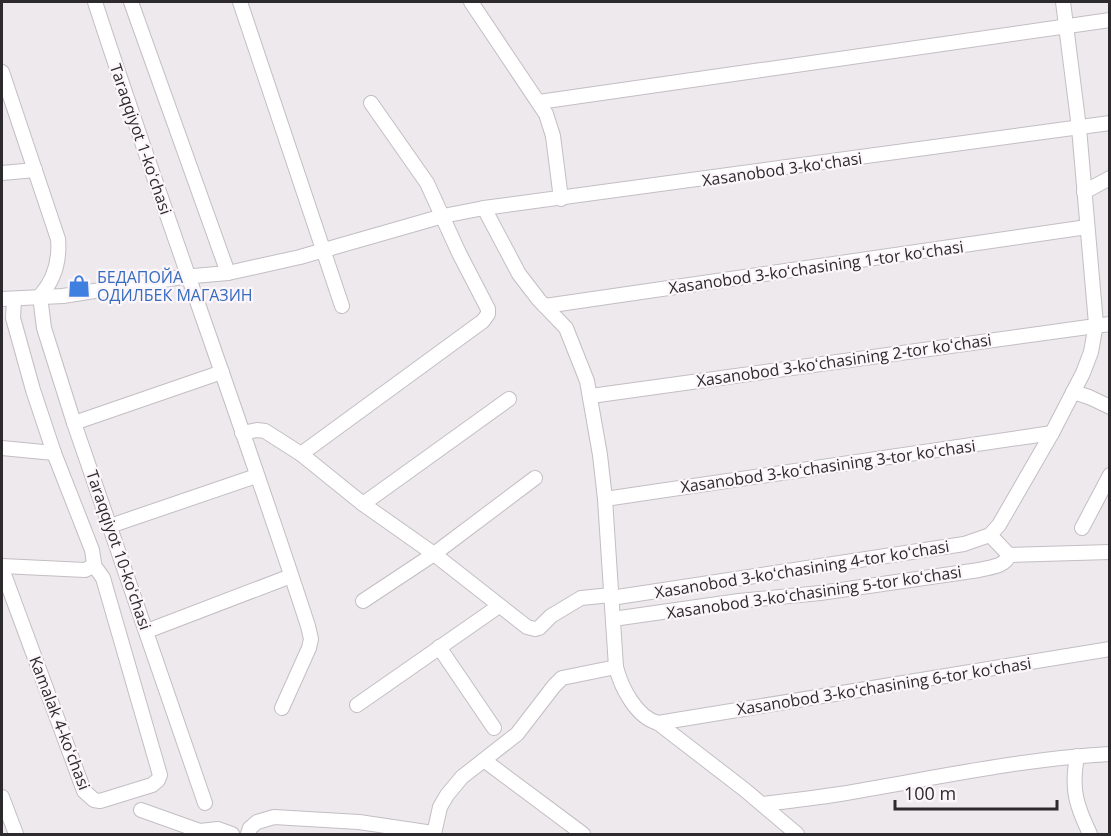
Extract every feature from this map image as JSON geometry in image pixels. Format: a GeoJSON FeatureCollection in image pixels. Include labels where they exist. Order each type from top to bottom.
{"type":"FeatureCollection","features":[{"type":"Feature","properties":{"kind":"street","name":"Taraqqiyot 1-koʻchasi"},"geometry":{"type":"LineString","coordinates":[[95,2],[138,134],[190,276]]}},
{"type":"Feature","properties":{"kind":"street"},"geometry":{"type":"LineString","coordinates":[[131,2],[228,273]]}},
{"type":"Feature","properties":{"kind":"street"},"geometry":{"type":"LineString","coordinates":[[240,2],[342,306]]}},
{"type":"Feature","properties":{"kind":"street"},"geometry":{"type":"LineString","coordinates":[[471,2],[539,102],[552,128],[561,199]]}},
{"type":"Feature","properties":{"kind":"street"},"geometry":{"type":"LineString","coordinates":[[1063,2],[1079,128],[1087,227],[1103,324],[1083,374],[1052,433],[1008,513],[990,535],[1009,555],[1110,552]]}},
{"type":"Feature","properties":{"kind":"street"},"geometry":{"type":"LineString","coordinates":[[539,102],[1110,20]]}},
{"type":"Feature","properties":{"kind":"street"},"geometry":{"type":"LineString","coordinates":[[2,72],[58,239],[59,258],[52,278],[40,296]]}},
{"type":"Feature","properties":{"kind":"street"},"geometry":{"type":"LineString","coordinates":[[301,454],[486,318],[488,309],[427,183],[371,103]]}},
{"type":"Feature","properties":{"kind":"street","name":"Xasanobod 3-koʻchasi"},"geometry":{"type":"LineString","coordinates":[[8,299],[63,296],[190,276],[228,273],[323,250],[443,216],[484,208],[1110,123]]}},
{"type":"Feature","properties":{"kind":"street"},"geometry":{"type":"LineString","coordinates":[[2,173],[35,170]]}},
{"type":"Feature","properties":{"kind":"street"},"geometry":{"type":"LineString","coordinates":[[1084,192],[1110,178]]}},
{"type":"Feature","properties":{"kind":"street"},"geometry":{"type":"LineString","coordinates":[[484,208],[519,274],[538,300],[559,319],[572,339],[591,396],[605,499],[616,667],[619,678],[635,706],[650,720],[658,723],[763,804],[796,834]]}},
{"type":"Feature","properties":{"kind":"street","name":"Xasanobod 3-koʻchasining 1-tor koʻchasi"},"geometry":{"type":"LineString","coordinates":[[545,306],[1087,227]]}},
{"type":"Feature","properties":{"kind":"street"},"geometry":{"type":"LineString","coordinates":[[190,276],[311,639],[282,708]]}},
{"type":"Feature","properties":{"kind":"street","name":"Taraqqiyot 10-koʻchasi"},"geometry":{"type":"LineString","coordinates":[[40,296],[44,328],[74,423],[205,803]]}},
{"type":"Feature","properties":{"kind":"street"},"geometry":{"type":"LineString","coordinates":[[2,568],[87,570],[93,564],[92,550],[54,453],[7,318],[8,299]]}},
{"type":"Feature","properties":{"kind":"street","name":"Xasanobod 3-koʻchasining 2-tor koʻchasi"},"geometry":{"type":"LineString","coordinates":[[591,396],[1103,324]]}},
{"type":"Feature","properties":{"kind":"street"},"geometry":{"type":"LineString","coordinates":[[74,423],[222,372]]}},
{"type":"Feature","properties":{"kind":"street"},"geometry":{"type":"LineString","coordinates":[[1073,392],[1110,407]]}},
{"type":"Feature","properties":{"kind":"street"},"geometry":{"type":"LineString","coordinates":[[363,504],[509,399]]}},
{"type":"Feature","properties":{"kind":"street"},"geometry":{"type":"LineString","coordinates":[[242,433],[252,430],[265,431],[301,454],[363,504],[434,554],[527,627],[535,629],[570,602],[581,598],[611,596]]}},
{"type":"Feature","properties":{"kind":"street","name":"Xasanobod 3-koʻchasining 3-tor koʻchasi"},"geometry":{"type":"LineString","coordinates":[[605,499],[1052,433]]}},
{"type":"Feature","properties":{"kind":"street"},"geometry":{"type":"LineString","coordinates":[[2,448],[54,453]]}},
{"type":"Feature","properties":{"kind":"street"},"geometry":{"type":"LineString","coordinates":[[1082,528],[1110,475]]}},
{"type":"Feature","properties":{"kind":"street"},"geometry":{"type":"LineString","coordinates":[[110,526],[256,476]]}},
{"type":"Feature","properties":{"kind":"street"},"geometry":{"type":"LineString","coordinates":[[363,601],[434,554],[535,478]]}},
{"type":"Feature","properties":{"kind":"street","name":"Xasanobod 3-koʻchasining 4-tor koʻchasi"},"geometry":{"type":"LineString","coordinates":[[611,596],[964,544],[990,535]]}},
{"type":"Feature","properties":{"kind":"street","name":"Xasanobod 3-koʻchasining 5-tor koʻchasi"},"geometry":{"type":"LineString","coordinates":[[613,619],[979,570],[1000,565],[1008,560],[1009,555]]}},
{"type":"Feature","properties":{"kind":"street","name":"Kamalak 4-koʻchasi"},"geometry":{"type":"LineString","coordinates":[[2,568],[84,791],[94,800],[100,801],[152,785],[160,775],[103,578],[93,564]]}},
{"type":"Feature","properties":{"kind":"street"},"geometry":{"type":"LineString","coordinates":[[147,631],[291,576]]}},
{"type":"Feature","properties":{"kind":"street"},"geometry":{"type":"LineString","coordinates":[[357,705],[499,606]]}},
{"type":"Feature","properties":{"kind":"street"},"geometry":{"type":"LineString","coordinates":[[439,647],[494,728]]}},
{"type":"Feature","properties":{"kind":"street","name":"Xasanobod 3-koʻchasining 6-tor koʻchasi"},"geometry":{"type":"LineString","coordinates":[[658,723],[1110,649]]}},
{"type":"Feature","properties":{"kind":"street"},"geometry":{"type":"LineString","coordinates":[[248,834],[250,828],[265,818],[434,834],[440,807],[447,795],[462,777],[518,734],[562,678],[616,667]]}},
{"type":"Feature","properties":{"kind":"street"},"geometry":{"type":"LineString","coordinates":[[763,804],[840,794],[923,778],[1077,756],[1110,754]]}},
{"type":"Feature","properties":{"kind":"street"},"geometry":{"type":"LineString","coordinates":[[1077,756],[1073,776],[1077,807],[1090,834]]}},
{"type":"Feature","properties":{"kind":"street"},"geometry":{"type":"LineString","coordinates":[[485,761],[583,834]]}},
{"type":"Feature","properties":{"kind":"street"},"geometry":{"type":"LineString","coordinates":[[2,797],[16,834]]}},
{"type":"Feature","properties":{"kind":"street"},"geometry":{"type":"LineString","coordinates":[[141,810],[200,831],[218,829],[232,834]]}},
{"type":"Feature","properties":{"kind":"place","name":"БЕДАПОЙА ОДИЛБЕК МАГАЗИН"},"geometry":{"type":"Point","coordinates":[79,286]}}]}
